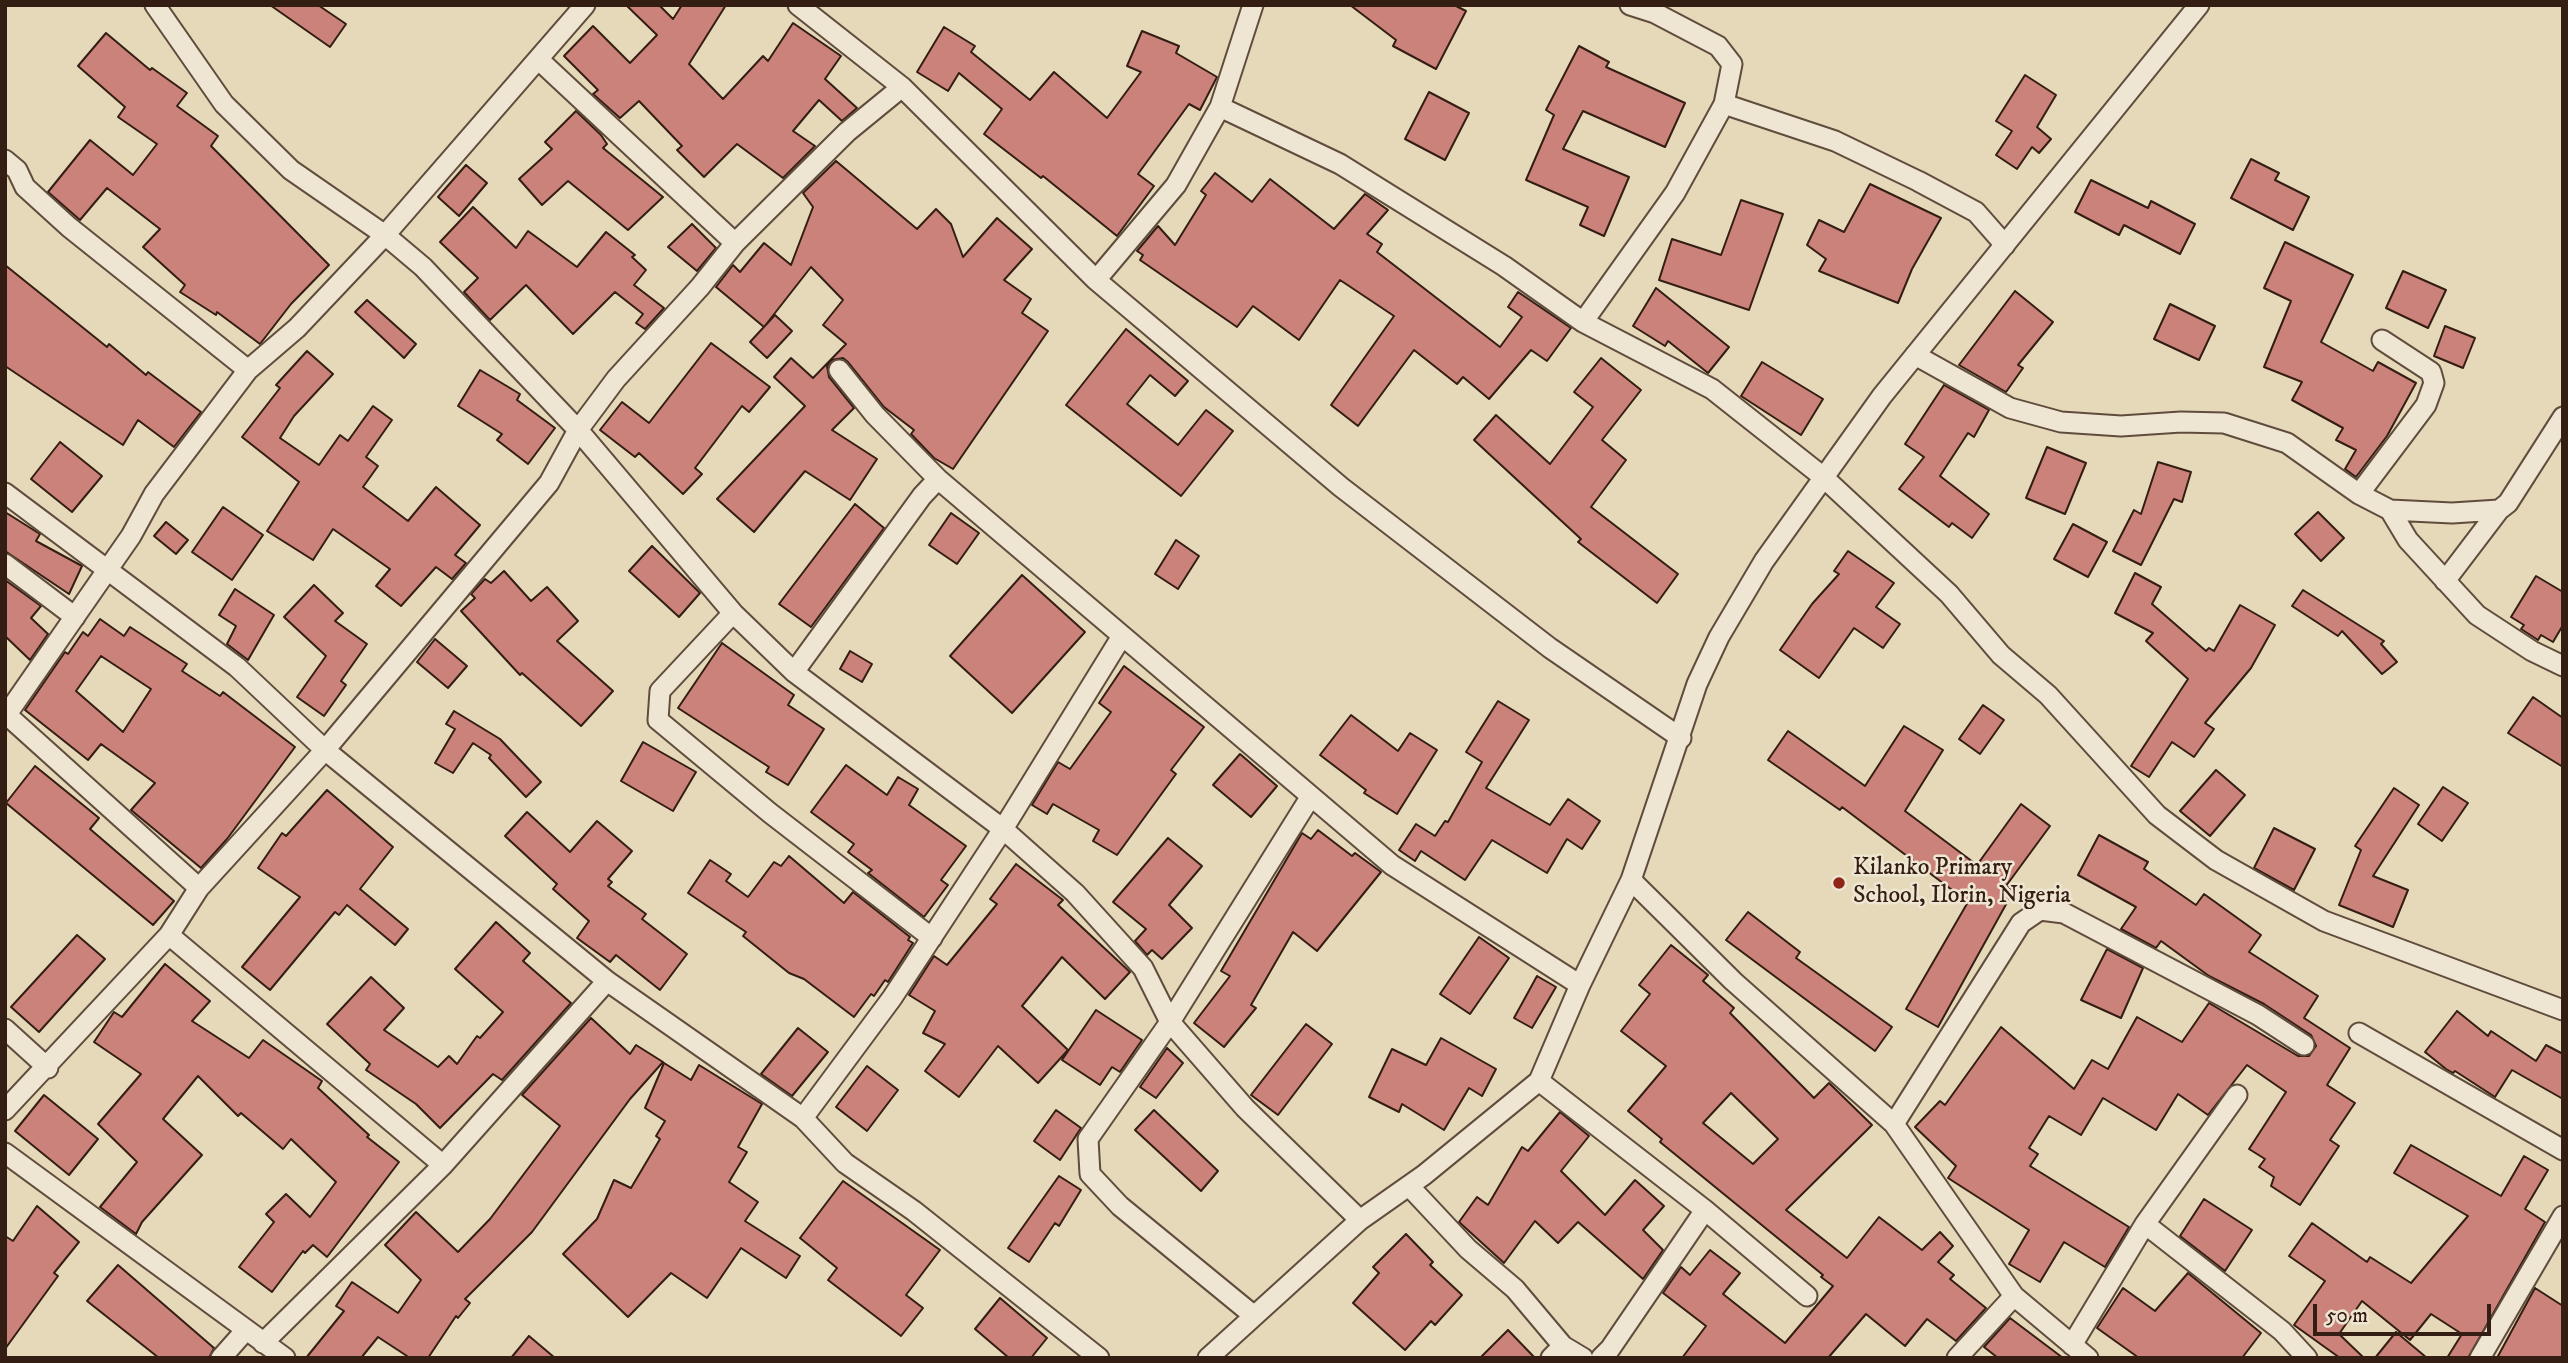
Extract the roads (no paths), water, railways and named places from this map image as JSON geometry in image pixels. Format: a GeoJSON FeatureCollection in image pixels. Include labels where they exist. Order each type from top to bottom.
{"type":"FeatureCollection","features":[{"type":"Feature","properties":{"kind":"street"},"geometry":{"type":"LineString","coordinates":[[155,5],[223,104],[291,170],[385,235],[423,267],[578,430],[733,613],[794,672],[1003,829],[1075,892],[1143,968],[1170,1022],[1245,1108],[1360,1220]]}},
{"type":"Feature","properties":{"kind":"street"},"geometry":{"type":"LineString","coordinates":[[199,888],[6,716],[109,568],[155,494],[248,370],[297,328],[385,235],[585,5]]}},
{"type":"Feature","properties":{"kind":"street"},"geometry":{"type":"LineString","coordinates":[[798,5],[902,87],[1096,279],[1341,487],[1550,648],[1681,738]]}},
{"type":"Feature","properties":{"kind":"street"},"geometry":{"type":"LineString","coordinates":[[1096,279],[1176,184],[1220,107],[1253,5]]}},
{"type":"Feature","properties":{"kind":"street"},"geometry":{"type":"LineString","coordinates":[[1583,322],[1675,193],[1724,104],[1732,64],[1718,46],[1655,13],[1630,5]]}},
{"type":"Feature","properties":{"kind":"street"},"geometry":{"type":"LineString","coordinates":[[1208,1358],[1360,1220],[1409,1186],[1539,1081],[1580,985],[1631,880],[1697,684],[1719,637],[1764,561],[1822,476],[1915,355],[2199,5]]}},
{"type":"Feature","properties":{"kind":"street"},"geometry":{"type":"LineString","coordinates":[[538,59],[735,243]]}},
{"type":"Feature","properties":{"kind":"street"},"geometry":{"type":"LineString","coordinates":[[5,1110],[48,1068],[169,936],[199,888],[325,750],[549,483],[578,430],[616,379],[700,287],[735,243],[847,132],[902,87]]}},
{"type":"Feature","properties":{"kind":"street"},"geometry":{"type":"LineString","coordinates":[[1724,104],[1835,141],[1918,181],[1976,212],[2005,245]]}},
{"type":"Feature","properties":{"kind":"street"},"geometry":{"type":"LineString","coordinates":[[1220,107],[1340,164],[1504,266],[1583,322],[1712,389],[1822,476],[1949,594],[2001,655],[2048,695],[2157,815],[2216,860],[2325,921],[2563,1010]]}},
{"type":"Feature","properties":{"kind":"street"},"geometry":{"type":"LineString","coordinates":[[5,160],[17,170],[25,187],[69,227],[248,370]]}},
{"type":"Feature","properties":{"kind":"street"},"geometry":{"type":"LineString","coordinates":[[2359,494],[2426,405],[2434,383],[2431,372],[2382,340]]}},
{"type":"Feature","properties":{"kind":"street"},"geometry":{"type":"LineString","coordinates":[[1915,355],[2010,408],[2061,422],[2121,426],[2181,422],[2224,423],[2248,429],[2287,443],[2359,494],[2390,510],[2452,513],[2499,510]]}},
{"type":"Feature","properties":{"kind":"street"},"geometry":{"type":"LineString","coordinates":[[839,370],[875,415],[938,479],[1392,865],[1580,985]]}},
{"type":"Feature","properties":{"kind":"street"},"geometry":{"type":"LineString","coordinates":[[2445,581],[2499,510],[2508,503],[2563,417]]}},
{"type":"Feature","properties":{"kind":"street"},"geometry":{"type":"LineString","coordinates":[[794,672],[915,505],[938,479]]}},
{"type":"Feature","properties":{"kind":"street"},"geometry":{"type":"LineString","coordinates":[[5,493],[109,568],[237,667],[325,750],[607,981],[803,1118],[845,1163],[914,1212],[1099,1358]]}},
{"type":"Feature","properties":{"kind":"street"},"geometry":{"type":"LineString","coordinates":[[2390,510],[2408,540],[2477,615],[2532,651],[2563,666]]}},
{"type":"Feature","properties":{"kind":"street"},"geometry":{"type":"LineString","coordinates":[[5,565],[75,617]]}},
{"type":"Feature","properties":{"kind":"street"},"geometry":{"type":"LineString","coordinates":[[733,613],[660,691],[658,720],[770,813],[932,938]]}},
{"type":"Feature","properties":{"kind":"street"},"geometry":{"type":"LineString","coordinates":[[803,1118],[892,998],[932,938],[1122,636]]}},
{"type":"Feature","properties":{"kind":"street"},"geometry":{"type":"LineString","coordinates":[[1253,1315],[1120,1206],[1090,1174],[1088,1139],[1170,1022],[1311,796]]}},
{"type":"Feature","properties":{"kind":"street"},"geometry":{"type":"LineString","coordinates":[[1631,880],[1733,981],[1894,1124],[2014,1296],[2088,1358]]}},
{"type":"Feature","properties":{"kind":"street"},"geometry":{"type":"LineString","coordinates":[[1894,1124],[2021,923],[2040,910],[2064,913],[2258,1015],[2304,1045]]}},
{"type":"Feature","properties":{"kind":"street"},"geometry":{"type":"LineString","coordinates":[[169,936],[443,1165]]}},
{"type":"Feature","properties":{"kind":"street"},"geometry":{"type":"LineString","coordinates":[[263,1343],[443,1165],[607,981]]}},
{"type":"Feature","properties":{"kind":"street"},"geometry":{"type":"LineString","coordinates":[[5,1029],[48,1068]]}},
{"type":"Feature","properties":{"kind":"street"},"geometry":{"type":"LineString","coordinates":[[2359,1033],[2563,1150]]}},
{"type":"Feature","properties":{"kind":"street"},"geometry":{"type":"LineString","coordinates":[[1539,1081],[1705,1210],[1807,1296]]}},
{"type":"Feature","properties":{"kind":"street"},"geometry":{"type":"LineString","coordinates":[[2072,1345],[2145,1224],[2237,1095]]}},
{"type":"Feature","properties":{"kind":"street"},"geometry":{"type":"LineString","coordinates":[[5,1153],[285,1358]]}},
{"type":"Feature","properties":{"kind":"street"},"geometry":{"type":"LineString","coordinates":[[1409,1186],[1468,1249],[1515,1289],[1557,1352],[1583,1358]]}},
{"type":"Feature","properties":{"kind":"street"},"geometry":{"type":"LineString","coordinates":[[1601,1358],[1705,1210]]}},
{"type":"Feature","properties":{"kind":"street"},"geometry":{"type":"LineString","coordinates":[[2480,1358],[2563,1216]]}},
{"type":"Feature","properties":{"kind":"street"},"geometry":{"type":"LineString","coordinates":[[2145,1224],[2282,1331],[2307,1358]]}},
{"type":"Feature","properties":{"kind":"street"},"geometry":{"type":"LineString","coordinates":[[1957,1358],[2014,1296]]}},
{"type":"Feature","properties":{"kind":"street"},"geometry":{"type":"LineString","coordinates":[[221,1358],[245,1331]]}},
{"type":"Feature","properties":{"kind":"place","name":"Kilanko Primary School, Ilorin, Nigeria"},"geometry":{"type":"Point","coordinates":[1839,883]}}]}
